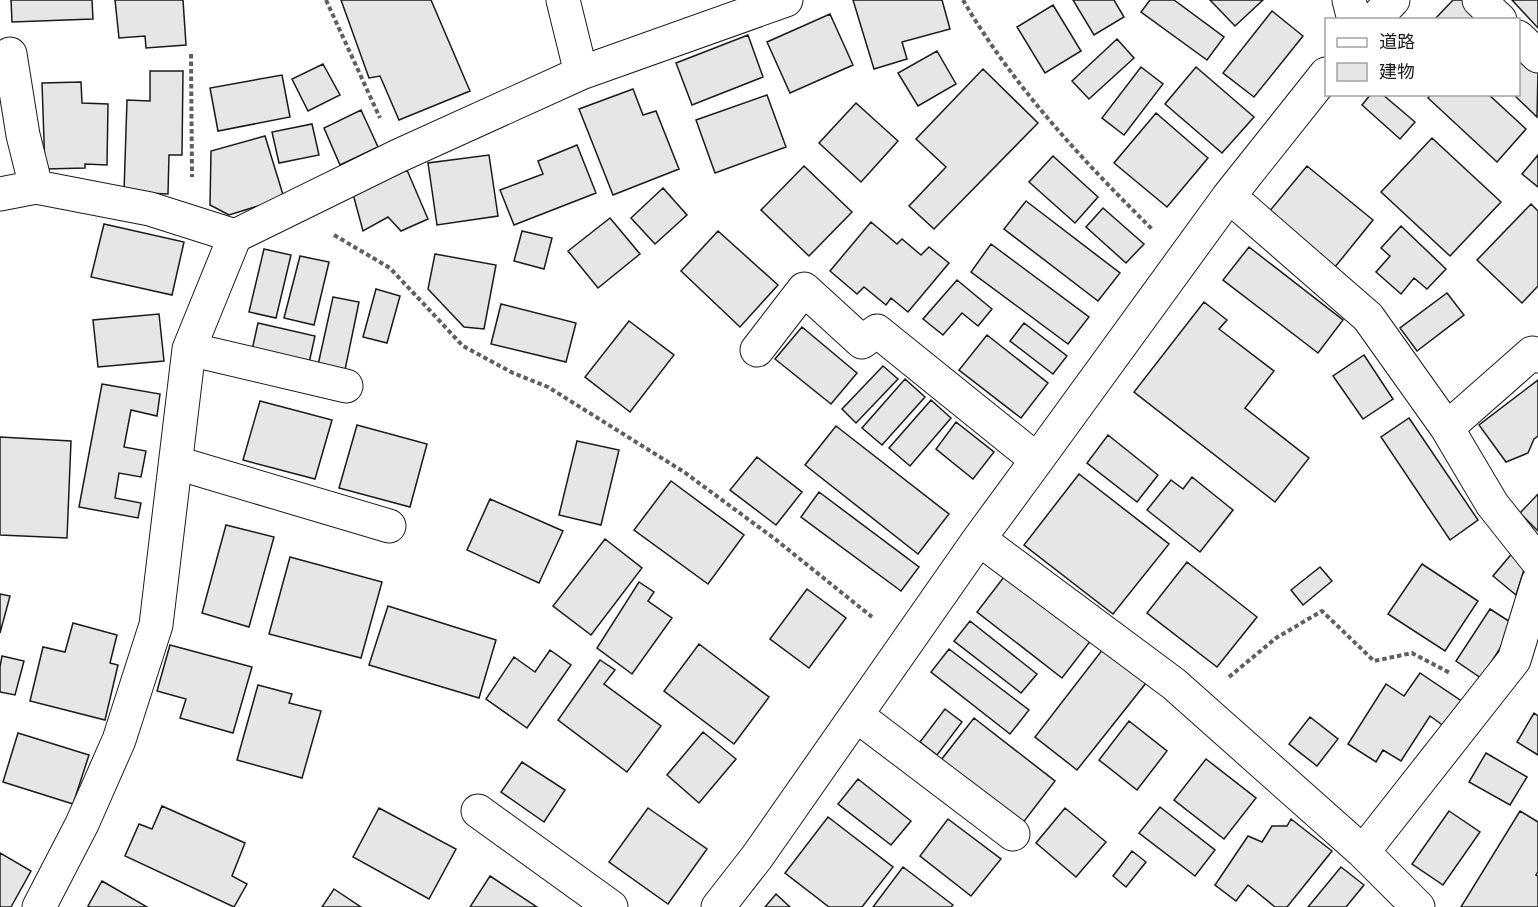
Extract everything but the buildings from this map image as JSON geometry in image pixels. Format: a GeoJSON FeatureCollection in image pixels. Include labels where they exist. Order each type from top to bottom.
{"type":"FeatureCollection","features":[{"type":"Feature","properties":{"kind":"street"},"geometry":{"type":"LineString","coordinates":[[563,0],[581,73]]}},
{"type":"Feature","properties":{"kind":"street"},"geometry":{"type":"LineString","coordinates":[[39,907],[82,824],[118,740],[156,625],[189,349],[235,236],[398,156],[581,73],[786,0]]}},
{"type":"Feature","properties":{"kind":"street"},"geometry":{"type":"LineString","coordinates":[[1349,0],[1354,18]]}},
{"type":"Feature","properties":{"kind":"street"},"geometry":{"type":"LineString","coordinates":[[1376,18],[1393,0]]}},
{"type":"Feature","properties":{"kind":"street"},"geometry":{"type":"LineString","coordinates":[[1479,0],[1498,18]]}},
{"type":"Feature","properties":{"kind":"street"},"geometry":{"type":"LineString","coordinates":[[1520,39],[1538,56]]}},
{"type":"Feature","properties":{"kind":"street"},"geometry":{"type":"LineString","coordinates":[[10,54],[23,135],[36,187]]}},
{"type":"Feature","properties":{"kind":"street"},"geometry":{"type":"LineString","coordinates":[[718,907],[757,857],[979,539],[1229,196],[1325,75]]}},
{"type":"Feature","properties":{"kind":"street"},"geometry":{"type":"LineString","coordinates":[[0,194],[36,187],[150,209],[235,236]]}},
{"type":"Feature","properties":{"kind":"street"},"geometry":{"type":"LineString","coordinates":[[1229,196],[1368,317],[1448,428],[1492,504],[1538,562]]}},
{"type":"Feature","properties":{"kind":"street"},"geometry":{"type":"LineString","coordinates":[[757,350],[804,289],[862,342],[878,331],[1037,460]]}},
{"type":"Feature","properties":{"kind":"street"},"geometry":{"type":"LineString","coordinates":[[189,349],[346,386]]}},
{"type":"Feature","properties":{"kind":"street"},"geometry":{"type":"LineString","coordinates":[[1448,428],[1532,353],[1538,356]]}},
{"type":"Feature","properties":{"kind":"street"},"geometry":{"type":"LineString","coordinates":[[177,464],[389,526]]}},
{"type":"Feature","properties":{"kind":"street"},"geometry":{"type":"LineString","coordinates":[[979,539],[1174,684],[1363,852],[1418,907]]}},
{"type":"Feature","properties":{"kind":"street"},"geometry":{"type":"LineString","coordinates":[[1363,852],[1514,660],[1538,582]]}},
{"type":"Feature","properties":{"kind":"street"},"geometry":{"type":"LineString","coordinates":[[855,715],[1013,834]]}},
{"type":"Feature","properties":{"kind":"street"},"geometry":{"type":"LineString","coordinates":[[478,811],[611,907]]}},
{"type":"Feature","properties":{"kind":"path"},"geometry":{"type":"LineString","coordinates":[[326,0],[398,156]]}},
{"type":"Feature","properties":{"kind":"path"},"geometry":{"type":"LineString","coordinates":[[963,0],[977,25],[1047,118],[1100,178],[1183,260]]}},
{"type":"Feature","properties":{"kind":"path"},"geometry":{"type":"LineString","coordinates":[[191,54],[192,222]]}},
{"type":"Feature","properties":{"kind":"path"},"geometry":{"type":"LineString","coordinates":[[282,213],[335,236],[390,268],[463,346],[513,373],[548,387],[684,472],[775,539],[905,644]]}},
{"type":"Feature","properties":{"kind":"path"},"geometry":{"type":"LineString","coordinates":[[1196,704],[1276,638],[1322,611],[1374,661],[1412,653],[1445,670],[1486,696]]}}]}
